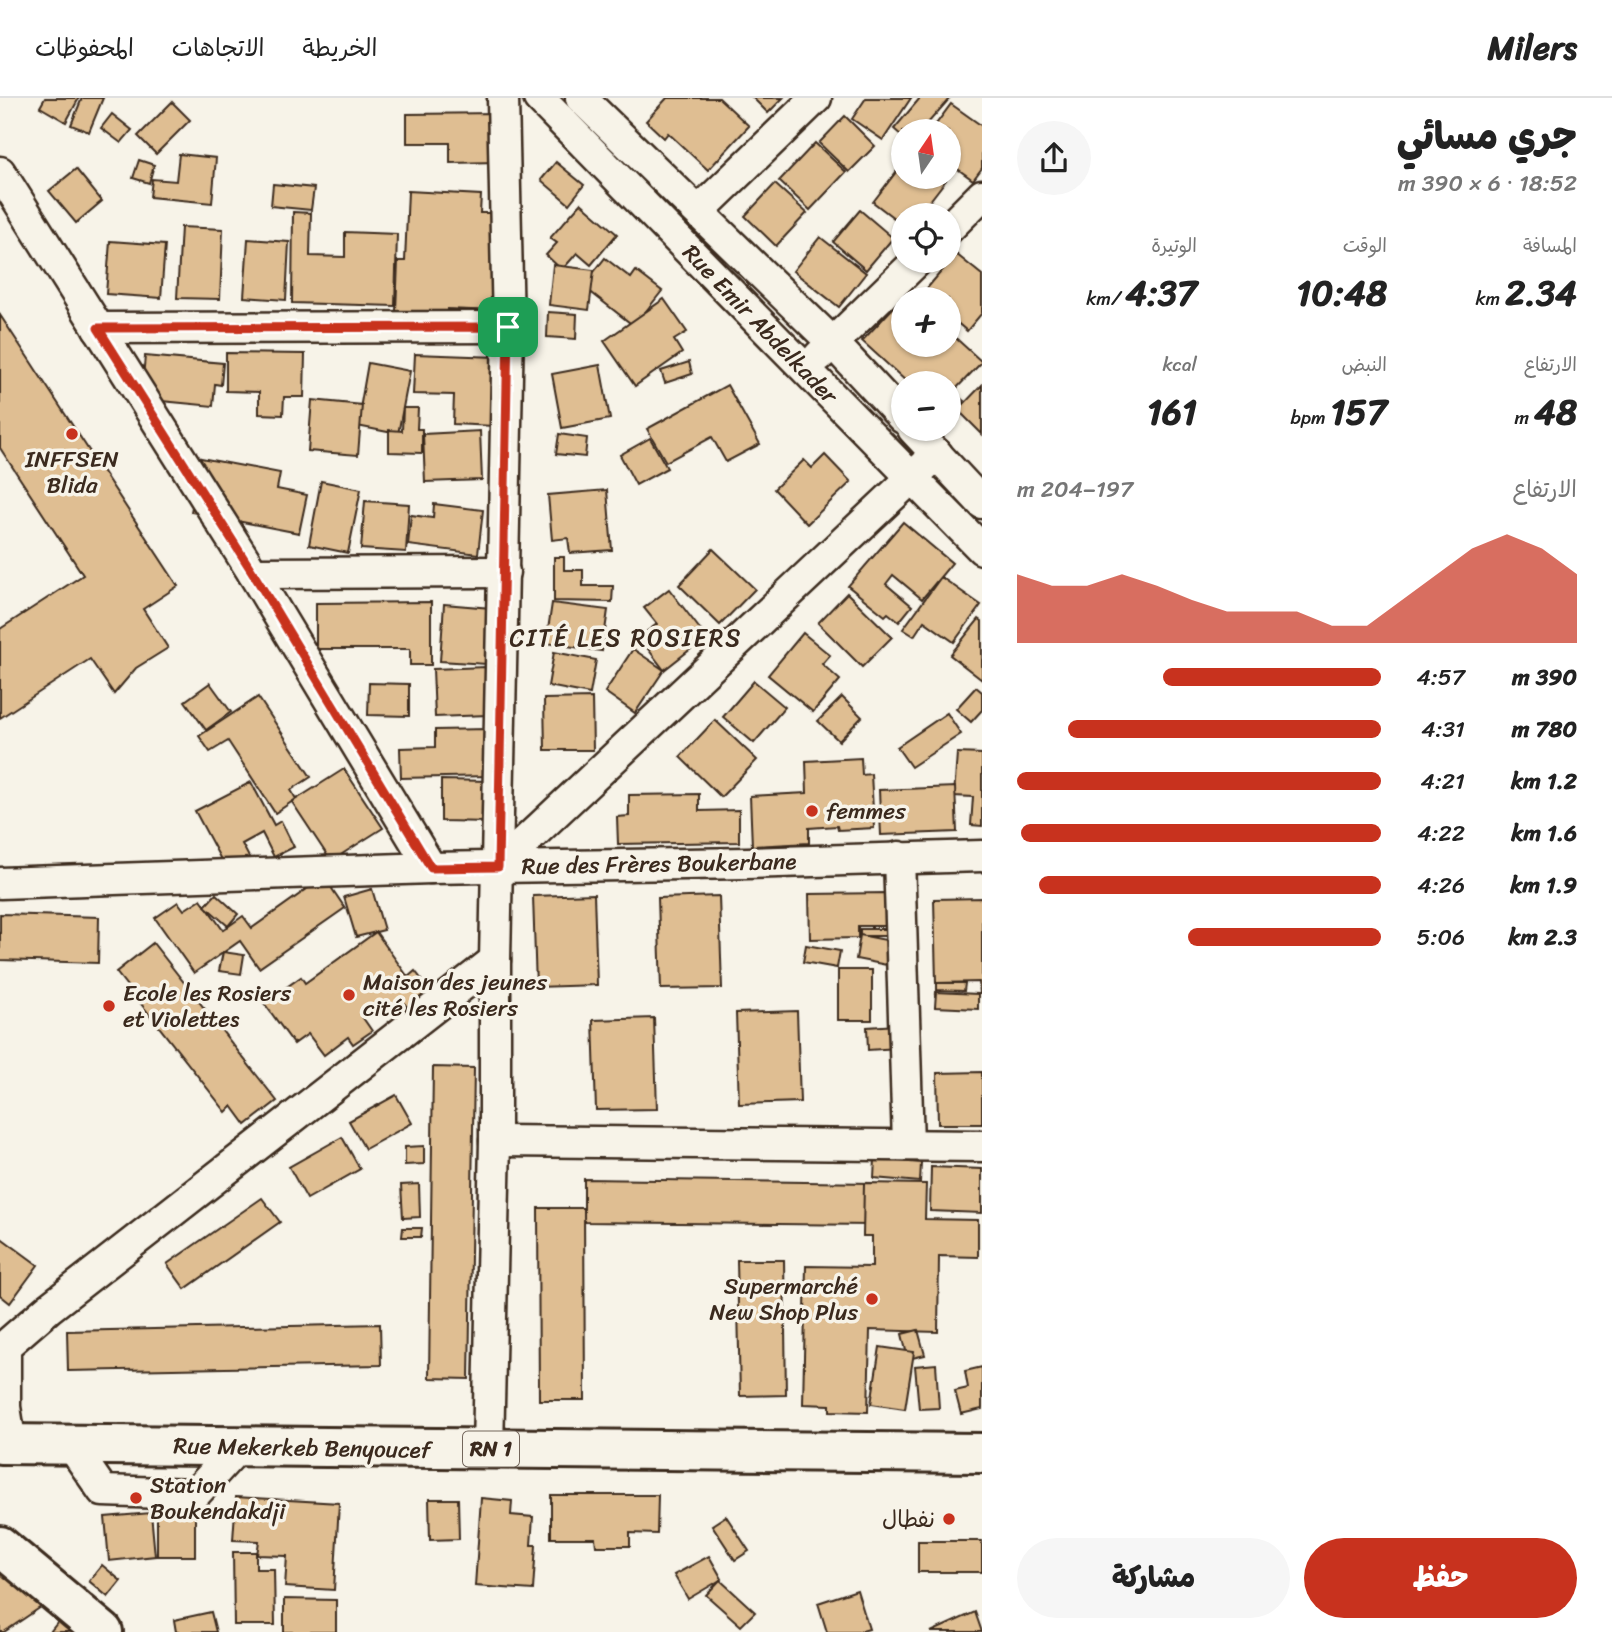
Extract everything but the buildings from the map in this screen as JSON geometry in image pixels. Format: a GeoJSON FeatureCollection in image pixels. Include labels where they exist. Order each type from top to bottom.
{"type":"FeatureCollection","features":[{"type":"Feature","properties":{"kind":"main road","name":"Rue Mekerkeb Benyoucef"},"geometry":{"type":"LineString","coordinates":[[6,1445],[982,1453]]}},
{"type":"Feature","properties":{"kind":"main road"},"geometry":{"type":"LineString","coordinates":[[0,1546],[103,1632]]}},
{"type":"Feature","properties":{"kind":"street"},"geometry":{"type":"LineString","coordinates":[[488,1449],[508,327],[503,98]]}},
{"type":"Feature","properties":{"kind":"street","name":"Rue Emir Abdelkader"},"geometry":{"type":"LineString","coordinates":[[538,98],[982,550]]}},
{"type":"Feature","properties":{"kind":"street","name":"Rue Emir Abdelkader"},"geometry":{"type":"LineString","coordinates":[[581,98],[834,344],[891,405]]}},
{"type":"Feature","properties":{"kind":"street"},"geometry":{"type":"LineString","coordinates":[[699,211],[816,98]]}},
{"type":"Feature","properties":{"kind":"street"},"geometry":{"type":"LineString","coordinates":[[0,172],[253,573],[431,868]]}},
{"type":"Feature","properties":{"kind":"street"},"geometry":{"type":"LineString","coordinates":[[961,216],[982,195]]}},
{"type":"Feature","properties":{"kind":"street"},"geometry":{"type":"LineString","coordinates":[[804,369],[834,344],[904,273]]}},
{"type":"Feature","properties":{"kind":"street"},"geometry":{"type":"LineString","coordinates":[[98,328],[508,327]]}},
{"type":"Feature","properties":{"kind":"street"},"geometry":{"type":"LineString","coordinates":[[925,441],[982,503]]}},
{"type":"Feature","properties":{"kind":"street"},"geometry":{"type":"LineString","coordinates":[[498,867],[937,454]]}},
{"type":"Feature","properties":{"kind":"street"},"geometry":{"type":"LineString","coordinates":[[253,573],[504,572]]}},
{"type":"Feature","properties":{"kind":"street","name":"Rue des Frères Boukerbane"},"geometry":{"type":"LineString","coordinates":[[0,883],[431,868],[982,856]]}},
{"type":"Feature","properties":{"kind":"street"},"geometry":{"type":"LineString","coordinates":[[900,857],[908,1144]]}},
{"type":"Feature","properties":{"kind":"street"},"geometry":{"type":"LineString","coordinates":[[6,1445],[3,1405],[5,1346],[60,1300],[495,960]]}},
{"type":"Feature","properties":{"kind":"street"},"geometry":{"type":"LineString","coordinates":[[495,1141],[982,1146]]}},
{"type":"Feature","properties":{"kind":"place","name":"INFFSEN Blida"},"geometry":{"type":"Point","coordinates":[72,434]}},
{"type":"Feature","properties":{"kind":"place","name":"femmes"},"geometry":{"type":"Point","coordinates":[812,811]}},
{"type":"Feature","properties":{"kind":"place","name":"Maison des jeunes cité les Rosiers"},"geometry":{"type":"Point","coordinates":[349,995]}},
{"type":"Feature","properties":{"kind":"place","name":"Ecole les Rosiers et Violettes"},"geometry":{"type":"Point","coordinates":[109,1006]}},
{"type":"Feature","properties":{"kind":"place","name":"Supermarché New Shop Plus"},"geometry":{"type":"Point","coordinates":[872,1299]}},
{"type":"Feature","properties":{"kind":"place","name":"Station Boukendakdji"},"geometry":{"type":"Point","coordinates":[136,1498]}},
{"type":"Feature","properties":{"kind":"place","name":"نفطال"},"geometry":{"type":"Point","coordinates":[949,1519]}},
{"type":"Feature","properties":{"kind":"district","name":"CITÉ LES ROSIERS"},"geometry":{"type":"Point","coordinates":[626,638]}},
{"type":"Feature","properties":{"kind":"route"},"geometry":{"type":"LineString","coordinates":[[508,327],[498,867],[431,868],[253,573],[98,328],[508,327]]}}]}
